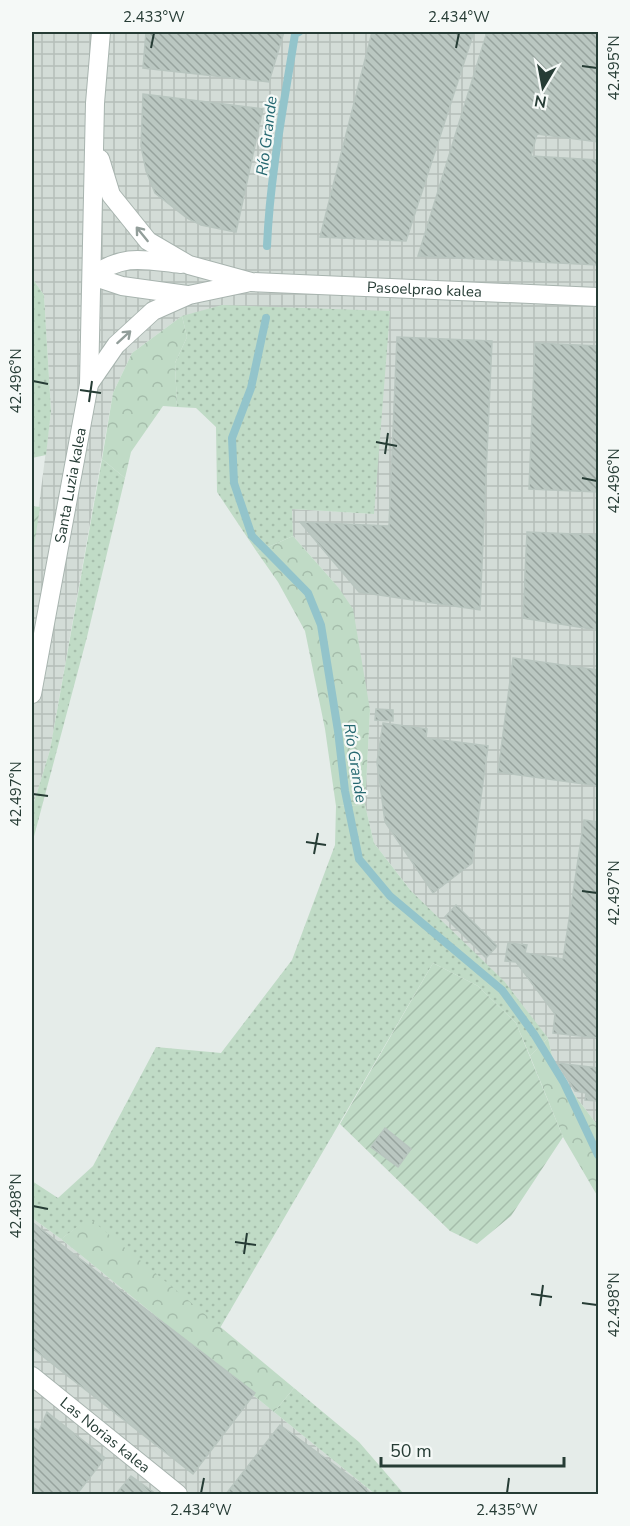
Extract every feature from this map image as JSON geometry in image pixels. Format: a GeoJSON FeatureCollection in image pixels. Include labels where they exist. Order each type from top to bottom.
{"type":"FeatureCollection","features":[{"type":"Feature","properties":{"kind":"street","name":"Santa Luzia kalea"},"geometry":{"type":"LineString","coordinates":[[32,694],[89,384],[95,103],[101,32]]}},
{"type":"Feature","properties":{"kind":"street"},"geometry":{"type":"LineString","coordinates":[[95,144],[111,195],[148,241],[189,265]]}},
{"type":"Feature","properties":{"kind":"street"},"geometry":{"type":"LineString","coordinates":[[92,276],[109,265],[134,259],[189,265],[251,282]]}},
{"type":"Feature","properties":{"kind":"street"},"geometry":{"type":"LineString","coordinates":[[92,276],[122,286],[189,295]]}},
{"type":"Feature","properties":{"kind":"street"},"geometry":{"type":"LineString","coordinates":[[89,384],[116,345],[153,311],[189,295],[251,282]]}},
{"type":"Feature","properties":{"kind":"street","name":"Pasoelprao kalea"},"geometry":{"type":"LineString","coordinates":[[251,282],[598,297]]}},
{"type":"Feature","properties":{"kind":"street","name":"Las Norias kalea"},"geometry":{"type":"LineString","coordinates":[[32,1376],[178,1494]]}},
{"type":"Feature","properties":{"kind":"shaded area"},"geometry":{"type":"Polygon","coordinates":[[[32,32],[598,32],[598,1126],[555,1069],[548,1038],[411,891],[374,843],[365,805],[370,710],[338,587],[293,536],[291,509],[374,514],[182,316],[132,353],[113,393],[50,750],[32,809],[32,560],[51,411],[44,295],[32,278],[32,32]]]}},
{"type":"Feature","properties":{"kind":"shaded area"},"geometry":{"type":"Polygon","coordinates":[[[32,1218],[61,1239],[375,1494],[32,1494],[32,1218]]]}},
{"type":"Feature","properties":{"kind":"green space"},"geometry":{"type":"Polygon","coordinates":[[[32,278],[44,295],[51,411],[46,455],[32,458],[32,278]]]}},
{"type":"Feature","properties":{"kind":"green space"},"geometry":{"type":"Polygon","coordinates":[[[222,305],[390,311],[374,514],[292,509],[293,536],[257,552],[217,492],[216,427],[196,408],[177,407],[175,363],[187,337],[182,316],[222,305]]]}},
{"type":"Feature","properties":{"kind":"green space"},"geometry":{"type":"Polygon","coordinates":[[[182,316],[187,337],[175,363],[177,407],[163,406],[131,452],[125,478],[102,459],[113,393],[132,353],[182,316]]]}},
{"type":"Feature","properties":{"kind":"green space"},"geometry":{"type":"Polygon","coordinates":[[[102,459],[125,478],[87,637],[32,844],[32,809],[50,750],[102,459]]]}},
{"type":"Feature","properties":{"kind":"green space"},"geometry":{"type":"Polygon","coordinates":[[[32,506],[40,507],[32,560],[32,506]]]}},
{"type":"Feature","properties":{"kind":"green space"},"geometry":{"type":"Polygon","coordinates":[[[293,536],[338,587],[353,609],[370,710],[365,805],[336,806],[325,729],[305,631],[278,582],[257,552],[293,536]]]}},
{"type":"Feature","properties":{"kind":"green space"},"geometry":{"type":"Polygon","coordinates":[[[365,805],[374,843],[411,891],[504,981],[548,1038],[530,1056],[516,1023],[478,986],[433,963],[220,1328],[89,1219],[61,1239],[32,1218],[32,1181],[58,1198],[93,1166],[156,1047],[221,1053],[292,960],[335,845],[336,806],[365,805]]]}},
{"type":"Feature","properties":{"kind":"green space"},"geometry":{"type":"Polygon","coordinates":[[[433,963],[478,986],[516,1023],[563,1137],[511,1216],[477,1244],[450,1231],[340,1124],[433,963]]]}},
{"type":"Feature","properties":{"kind":"green space"},"geometry":{"type":"Polygon","coordinates":[[[548,1038],[555,1069],[598,1126],[598,1197],[563,1137],[530,1056],[548,1038]]]}},
{"type":"Feature","properties":{"kind":"green space"},"geometry":{"type":"Polygon","coordinates":[[[89,1218],[294,1388],[274,1412],[61,1239],[89,1218]]]}},
{"type":"Feature","properties":{"kind":"green space"},"geometry":{"type":"Polygon","coordinates":[[[294,1388],[359,1442],[404,1494],[375,1494],[274,1412],[294,1388]]]}},
{"type":"Feature","properties":{"kind":"building"},"geometry":{"type":"Polygon","coordinates":[[[146,32],[284,32],[269,82],[143,68],[146,32]]]}},
{"type":"Feature","properties":{"kind":"building"},"geometry":{"type":"Polygon","coordinates":[[[372,32],[474,32],[406,241],[320,237],[372,32]]]}},
{"type":"Feature","properties":{"kind":"building"},"geometry":{"type":"Polygon","coordinates":[[[487,32],[598,32],[598,142],[537,134],[531,156],[598,160],[598,265],[418,256],[487,32]]]}},
{"type":"Feature","properties":{"kind":"building"},"geometry":{"type":"Polygon","coordinates":[[[143,94],[263,109],[236,232],[201,225],[187,218],[155,193],[146,171],[141,146],[143,94]]]}},
{"type":"Feature","properties":{"kind":"building"},"geometry":{"type":"Polygon","coordinates":[[[397,337],[492,341],[480,610],[359,592],[300,522],[389,526],[397,337]]]}},
{"type":"Feature","properties":{"kind":"building"},"geometry":{"type":"Polygon","coordinates":[[[535,343],[598,346],[598,492],[529,489],[535,343]]]}},
{"type":"Feature","properties":{"kind":"building"},"geometry":{"type":"Polygon","coordinates":[[[527,532],[598,535],[598,630],[523,618],[527,532]]]}},
{"type":"Feature","properties":{"kind":"building"},"geometry":{"type":"Polygon","coordinates":[[[513,658],[598,670],[598,786],[498,772],[513,658]]]}},
{"type":"Feature","properties":{"kind":"building"},"geometry":{"type":"Polygon","coordinates":[[[376,709],[393,710],[393,721],[375,720],[376,709]]]}},
{"type":"Feature","properties":{"kind":"building"},"geometry":{"type":"Polygon","coordinates":[[[383,723],[427,729],[426,738],[488,746],[472,863],[433,893],[385,822],[377,762],[383,723]]]}},
{"type":"Feature","properties":{"kind":"building"},"geometry":{"type":"Polygon","coordinates":[[[584,820],[598,822],[598,1038],[553,1033],[555,1014],[516,962],[505,961],[508,943],[527,945],[525,953],[563,959],[584,820]]]}},
{"type":"Feature","properties":{"kind":"building"},"geometry":{"type":"Polygon","coordinates":[[[456,905],[497,946],[486,958],[445,917],[456,905]]]}},
{"type":"Feature","properties":{"kind":"building"},"geometry":{"type":"Polygon","coordinates":[[[557,1063],[598,1068],[597,1101],[585,1100],[586,1093],[575,1091],[557,1063]]]}},
{"type":"Feature","properties":{"kind":"building"},"geometry":{"type":"Polygon","coordinates":[[[385,1128],[411,1149],[398,1167],[371,1147],[385,1128]]]}},
{"type":"Feature","properties":{"kind":"building"},"geometry":{"type":"Polygon","coordinates":[[[32,1222],[255,1393],[193,1474],[32,1348],[32,1222]]]}},
{"type":"Feature","properties":{"kind":"building"},"geometry":{"type":"Polygon","coordinates":[[[47,1412],[105,1458],[77,1494],[42,1494],[32,1491],[32,1427],[39,1431],[47,1412]]]}},
{"type":"Feature","properties":{"kind":"building"},"geometry":{"type":"Polygon","coordinates":[[[280,1425],[362,1485],[371,1494],[226,1494],[280,1425]]]}},
{"type":"Feature","properties":{"kind":"building"},"geometry":{"type":"Polygon","coordinates":[[[131,1476],[156,1494],[116,1494],[131,1476]]]}},
{"type":"Feature","properties":{"kind":"waterway","name":"Río Grande"},"geometry":{"type":"LineString","coordinates":[[267,246],[278,140],[295,34],[299,32]]}},
{"type":"Feature","properties":{"kind":"waterway","name":"Río Grande"},"geometry":{"type":"LineString","coordinates":[[266,318],[251,388],[232,438],[234,483],[252,536],[308,593],[321,625],[345,791],[359,859],[390,896],[502,990],[534,1034],[564,1083],[598,1155]]}}]}
